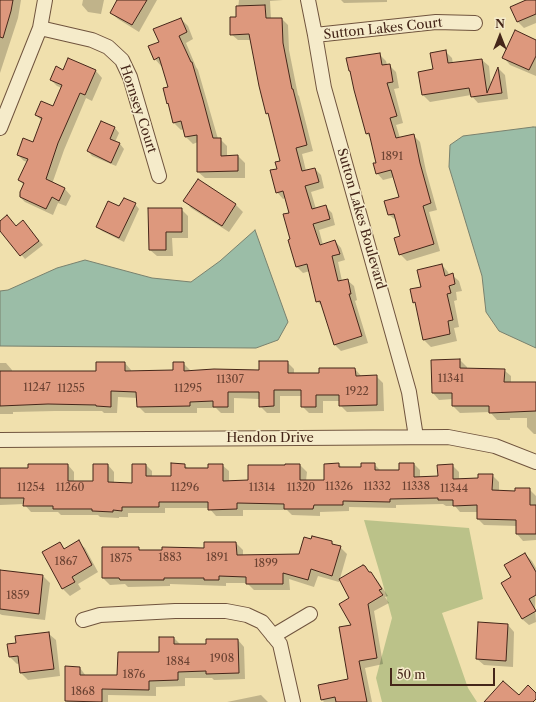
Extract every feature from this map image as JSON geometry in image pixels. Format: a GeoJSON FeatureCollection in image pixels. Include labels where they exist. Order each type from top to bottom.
{"type":"FeatureCollection","features":[{"type":"Feature","properties":{"kind":"street"},"geometry":{"type":"LineString","coordinates":[[0,128],[40,28],[45,0]]}},
{"type":"Feature","properties":{"kind":"street","name":"Sutton Lakes Boulevard"},"geometry":{"type":"LineString","coordinates":[[308,0],[324,88],[409,392],[416,437]]}},
{"type":"Feature","properties":{"kind":"street","name":"Sutton Lakes Court"},"geometry":{"type":"LineString","coordinates":[[315,35],[436,22],[475,23]]}},
{"type":"Feature","properties":{"kind":"street","name":"Hornsey Court"},"geometry":{"type":"LineString","coordinates":[[40,28],[92,40],[108,47],[122,60],[130,76],[159,176]]}},
{"type":"Feature","properties":{"kind":"street","name":"Hendon Drive"},"geometry":{"type":"LineString","coordinates":[[0,440],[448,437],[495,446],[536,462]]}},
{"type":"Feature","properties":{"kind":"street"},"geometry":{"type":"LineString","coordinates":[[83,620],[100,615],[175,611],[226,611],[247,615],[262,622],[280,644],[293,702]]}},
{"type":"Feature","properties":{"kind":"street"},"geometry":{"type":"LineString","coordinates":[[274,636],[310,614]]}},
{"type":"Feature","properties":{"kind":"green space"},"geometry":{"type":"Polygon","coordinates":[[[364,520],[469,528],[483,599],[442,613],[468,688],[477,702],[382,702],[376,678],[392,618],[364,520]]]}},
{"type":"Feature","properties":{"kind":"shaded area"},"geometry":{"type":"Polygon","coordinates":[[[536,127],[536,348],[499,331],[486,312],[482,276],[449,167],[450,145],[463,136],[536,127]]]}},
{"type":"Feature","properties":{"kind":"shaded area"},"geometry":{"type":"Polygon","coordinates":[[[255,230],[288,322],[278,340],[256,348],[0,346],[0,291],[8,290],[57,268],[85,260],[152,278],[191,282],[220,261],[255,230]]]}},
{"type":"Feature","properties":{"kind":"building"},"geometry":{"type":"Polygon","coordinates":[[[0,0],[13,0],[3,38],[0,37],[0,0]]]}},
{"type":"Feature","properties":{"kind":"building"},"geometry":{"type":"Polygon","coordinates":[[[117,0],[147,0],[132,25],[110,13],[117,0]]]}},
{"type":"Feature","properties":{"kind":"building"},"geometry":{"type":"Polygon","coordinates":[[[526,0],[536,0],[536,14],[517,22],[510,7],[526,0]]]}},
{"type":"Feature","properties":{"kind":"building"},"geometry":{"type":"Polygon","coordinates":[[[265,5],[266,18],[282,18],[283,43],[292,89],[307,145],[296,148],[302,171],[315,168],[319,182],[305,186],[312,209],[326,205],[330,219],[313,224],[320,245],[335,240],[340,254],[332,256],[338,281],[348,279],[351,294],[349,294],[362,336],[334,345],[320,301],[316,302],[307,264],[296,267],[288,240],[290,239],[283,214],[289,213],[283,191],[276,193],[270,170],[277,169],[275,162],[280,161],[268,113],[266,114],[259,86],[249,34],[230,35],[230,17],[236,17],[236,6],[265,5]]]}},
{"type":"Feature","properties":{"kind":"building"},"geometry":{"type":"Polygon","coordinates":[[[181,18],[187,32],[179,36],[192,62],[213,138],[221,138],[221,156],[238,155],[238,171],[197,172],[197,135],[185,137],[181,121],[173,123],[163,88],[168,87],[159,57],[154,60],[148,46],[159,42],[153,29],[181,18]]]}},
{"type":"Feature","properties":{"kind":"building"},"geometry":{"type":"Polygon","coordinates":[[[515,30],[536,40],[536,56],[529,70],[502,58],[515,30]]]}},
{"type":"Feature","properties":{"kind":"building"},"geometry":{"type":"Polygon","coordinates":[[[446,50],[448,63],[482,59],[487,93],[498,67],[502,93],[471,97],[469,88],[422,95],[418,72],[433,69],[430,53],[446,50]]]}},
{"type":"Feature","properties":{"kind":"building"},"geometry":{"type":"Polygon","coordinates":[[[380,53],[382,65],[390,64],[393,82],[387,83],[397,116],[390,118],[396,138],[414,134],[431,203],[423,206],[434,244],[399,255],[394,238],[400,236],[394,214],[388,215],[384,201],[399,197],[391,170],[376,174],[373,163],[376,163],[369,133],[366,134],[346,58],[380,53]]]}},
{"type":"Feature","properties":{"kind":"building"},"geometry":{"type":"Polygon","coordinates":[[[68,58],[96,70],[85,95],[80,93],[58,143],[46,179],[65,188],[59,201],[52,197],[46,209],[20,197],[20,192],[24,183],[18,180],[28,159],[17,155],[23,138],[33,142],[42,118],[35,115],[41,101],[53,106],[62,85],[50,80],[56,66],[63,70],[68,58]]]}},
{"type":"Feature","properties":{"kind":"building"},"geometry":{"type":"Polygon","coordinates":[[[101,121],[115,127],[110,139],[120,143],[111,163],[87,151],[101,121]]]}},
{"type":"Feature","properties":{"kind":"building"},"geometry":{"type":"Polygon","coordinates":[[[198,179],[236,204],[222,226],[183,201],[198,179]]]}},
{"type":"Feature","properties":{"kind":"building"},"geometry":{"type":"Polygon","coordinates":[[[124,198],[136,203],[119,238],[96,227],[108,201],[119,206],[124,198]]]}},
{"type":"Feature","properties":{"kind":"building"},"geometry":{"type":"Polygon","coordinates":[[[148,208],[182,208],[182,232],[166,232],[166,250],[149,250],[148,208]]]}},
{"type":"Feature","properties":{"kind":"building"},"geometry":{"type":"Polygon","coordinates":[[[7,215],[16,226],[23,220],[39,241],[20,256],[0,231],[0,221],[7,215]]]}},
{"type":"Feature","properties":{"kind":"building"},"geometry":{"type":"Polygon","coordinates":[[[442,264],[445,276],[453,273],[455,284],[449,286],[451,293],[447,294],[453,320],[448,321],[450,334],[423,340],[415,302],[413,303],[410,289],[421,287],[417,270],[442,264]]]}},
{"type":"Feature","properties":{"kind":"building"},"geometry":{"type":"Polygon","coordinates":[[[460,359],[460,368],[505,369],[504,382],[536,382],[536,411],[489,413],[489,406],[452,406],[452,393],[432,393],[431,360],[460,359]]]}},
{"type":"Feature","properties":{"kind":"building"},"geometry":{"type":"Polygon","coordinates":[[[259,361],[288,361],[288,373],[319,373],[319,368],[355,368],[356,376],[377,375],[377,405],[339,406],[339,395],[316,395],[316,407],[301,407],[301,390],[274,390],[274,406],[259,407],[259,392],[228,392],[228,407],[213,407],[213,401],[190,402],[190,406],[137,407],[136,392],[111,391],[111,407],[96,405],[48,404],[0,406],[0,371],[96,371],[96,362],[125,362],[125,371],[173,370],[173,362],[184,362],[184,371],[214,369],[259,370],[259,361]]]}},
{"type":"Feature","properties":{"kind":"building"},"geometry":{"type":"Polygon","coordinates":[[[171,463],[185,464],[185,468],[208,468],[208,464],[223,464],[223,481],[248,480],[248,465],[300,464],[300,480],[324,480],[324,464],[339,463],[339,467],[361,467],[361,463],[375,463],[375,470],[399,470],[399,463],[414,463],[414,477],[438,476],[437,465],[453,464],[453,479],[478,478],[478,474],[493,474],[492,490],[515,491],[515,488],[530,488],[530,505],[536,505],[536,534],[516,534],[516,520],[477,519],[477,505],[453,506],[453,500],[438,500],[438,498],[390,499],[390,502],[343,501],[343,505],[314,505],[313,509],[284,509],[284,504],[237,503],[237,509],[208,510],[208,502],[159,502],[159,507],[122,507],[122,511],[113,510],[113,512],[92,511],[92,509],[53,509],[53,506],[23,506],[24,498],[0,498],[0,468],[28,468],[28,464],[68,464],[68,481],[93,481],[93,464],[108,464],[108,482],[132,483],[132,464],[146,464],[146,476],[171,476],[171,463]]]}},
{"type":"Feature","properties":{"kind":"building"},"geometry":{"type":"Polygon","coordinates":[[[312,536],[332,541],[332,544],[341,546],[332,576],[311,569],[308,580],[283,573],[283,584],[246,584],[246,577],[219,576],[219,580],[204,580],[204,578],[120,580],[119,578],[102,578],[102,547],[139,547],[139,550],[162,550],[162,547],[204,548],[204,542],[236,542],[237,555],[299,554],[304,537],[311,539],[312,536]]]}},
{"type":"Feature","properties":{"kind":"building"},"geometry":{"type":"Polygon","coordinates":[[[79,540],[92,565],[72,577],[75,582],[62,589],[42,552],[60,542],[64,549],[79,540]]]}},
{"type":"Feature","properties":{"kind":"building"},"geometry":{"type":"Polygon","coordinates":[[[525,553],[536,572],[536,595],[529,599],[536,611],[522,619],[501,583],[511,577],[504,565],[525,553]]]}},
{"type":"Feature","properties":{"kind":"building"},"geometry":{"type":"Polygon","coordinates":[[[363,565],[369,572],[371,572],[382,589],[379,590],[383,595],[368,604],[377,658],[359,661],[367,702],[336,702],[335,697],[321,700],[318,685],[348,679],[339,627],[351,625],[339,604],[349,598],[339,579],[363,565]]]}},
{"type":"Feature","properties":{"kind":"building"},"geometry":{"type":"Polygon","coordinates":[[[0,570],[43,575],[39,614],[0,609],[0,570]]]}},
{"type":"Feature","properties":{"kind":"building"},"geometry":{"type":"Polygon","coordinates":[[[478,622],[508,624],[506,661],[476,659],[478,622]]]}},
{"type":"Feature","properties":{"kind":"building"},"geometry":{"type":"Polygon","coordinates":[[[49,632],[54,669],[20,673],[18,656],[9,657],[7,644],[16,643],[15,636],[49,632]]]}},
{"type":"Feature","properties":{"kind":"building"},"geometry":{"type":"Polygon","coordinates":[[[159,637],[174,637],[174,644],[206,644],[206,639],[238,639],[239,673],[206,674],[206,671],[178,672],[178,680],[149,681],[149,690],[102,689],[102,702],[65,701],[65,666],[80,667],[80,675],[117,675],[118,652],[159,652],[159,637]]]}},
{"type":"Feature","properties":{"kind":"building"},"geometry":{"type":"Polygon","coordinates":[[[503,681],[519,695],[528,685],[536,693],[536,699],[533,702],[484,702],[503,681]]]}}]}
